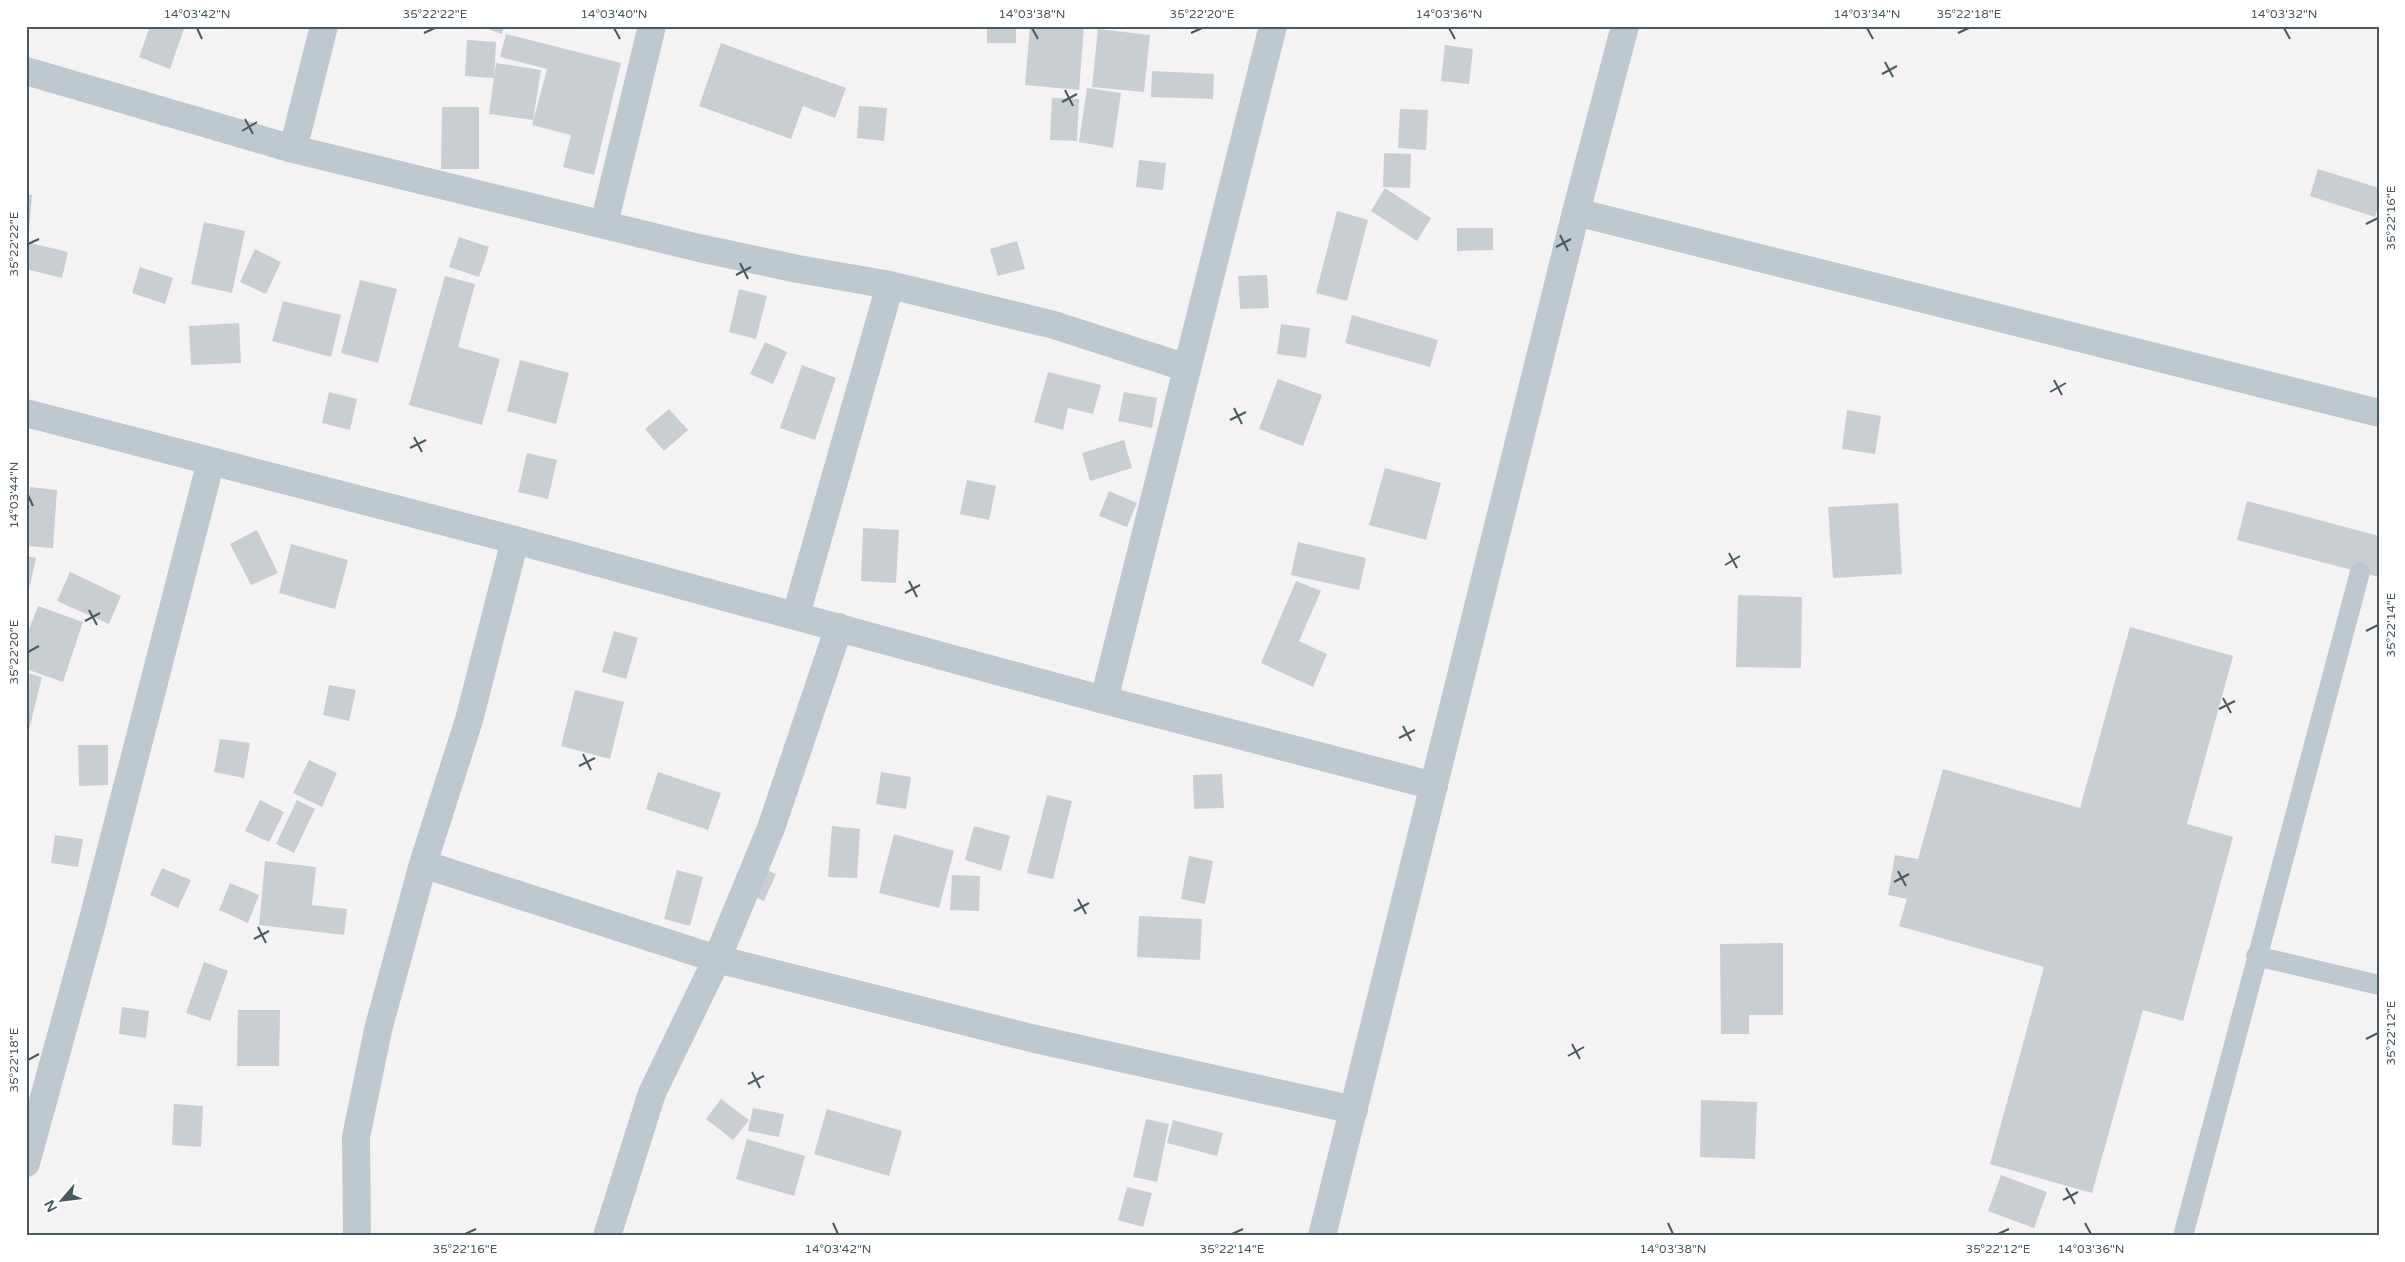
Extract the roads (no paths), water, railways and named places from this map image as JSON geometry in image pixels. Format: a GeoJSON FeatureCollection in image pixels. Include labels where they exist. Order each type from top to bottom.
{"type":"FeatureCollection","features":[{"type":"Feature","properties":{"kind":"street"},"geometry":{"type":"LineString","coordinates":[[293,149],[324,26]]}},
{"type":"Feature","properties":{"kind":"street"},"geometry":{"type":"LineString","coordinates":[[604,224],[652,26]]}},
{"type":"Feature","properties":{"kind":"street"},"geometry":{"type":"LineString","coordinates":[[1104,700],[1273,26]]}},
{"type":"Feature","properties":{"kind":"street"},"geometry":{"type":"LineString","coordinates":[[1322,1236],[1576,212],[1625,26]]}},
{"type":"Feature","properties":{"kind":"street"},"geometry":{"type":"LineString","coordinates":[[26,72],[293,149],[735,256],[890,286],[1054,325],[1187,368]]}},
{"type":"Feature","properties":{"kind":"street"},"geometry":{"type":"LineString","coordinates":[[1576,212],[2379,413]]}},
{"type":"Feature","properties":{"kind":"street"},"geometry":{"type":"LineString","coordinates":[[796,615],[890,286]]}},
{"type":"Feature","properties":{"kind":"street"},"geometry":{"type":"LineString","coordinates":[[26,413],[515,540],[619,570],[796,615],[1104,700],[1434,786]]}},
{"type":"Feature","properties":{"kind":"street"},"geometry":{"type":"LineString","coordinates":[[26,1164],[92,923],[211,461]]}},
{"type":"Feature","properties":{"kind":"street"},"geometry":{"type":"LineString","coordinates":[[357,1236],[356,1137],[378,1030],[423,864],[469,720],[515,540]]}},
{"type":"Feature","properties":{"kind":"street"},"geometry":{"type":"LineString","coordinates":[[607,1236],[652,1093],[717,959],[771,828],[838,627]]}},
{"type":"Feature","properties":{"kind":"street"},"geometry":{"type":"LineString","coordinates":[[423,864],[717,959],[1032,1038],[1354,1110]]}},
{"type":"Feature","properties":{"kind":"lane"},"geometry":{"type":"LineString","coordinates":[[2183,1236],[2256,956],[2360,572]]}},
{"type":"Feature","properties":{"kind":"lane"},"geometry":{"type":"LineString","coordinates":[[2256,956],[2379,986]]}}]}
